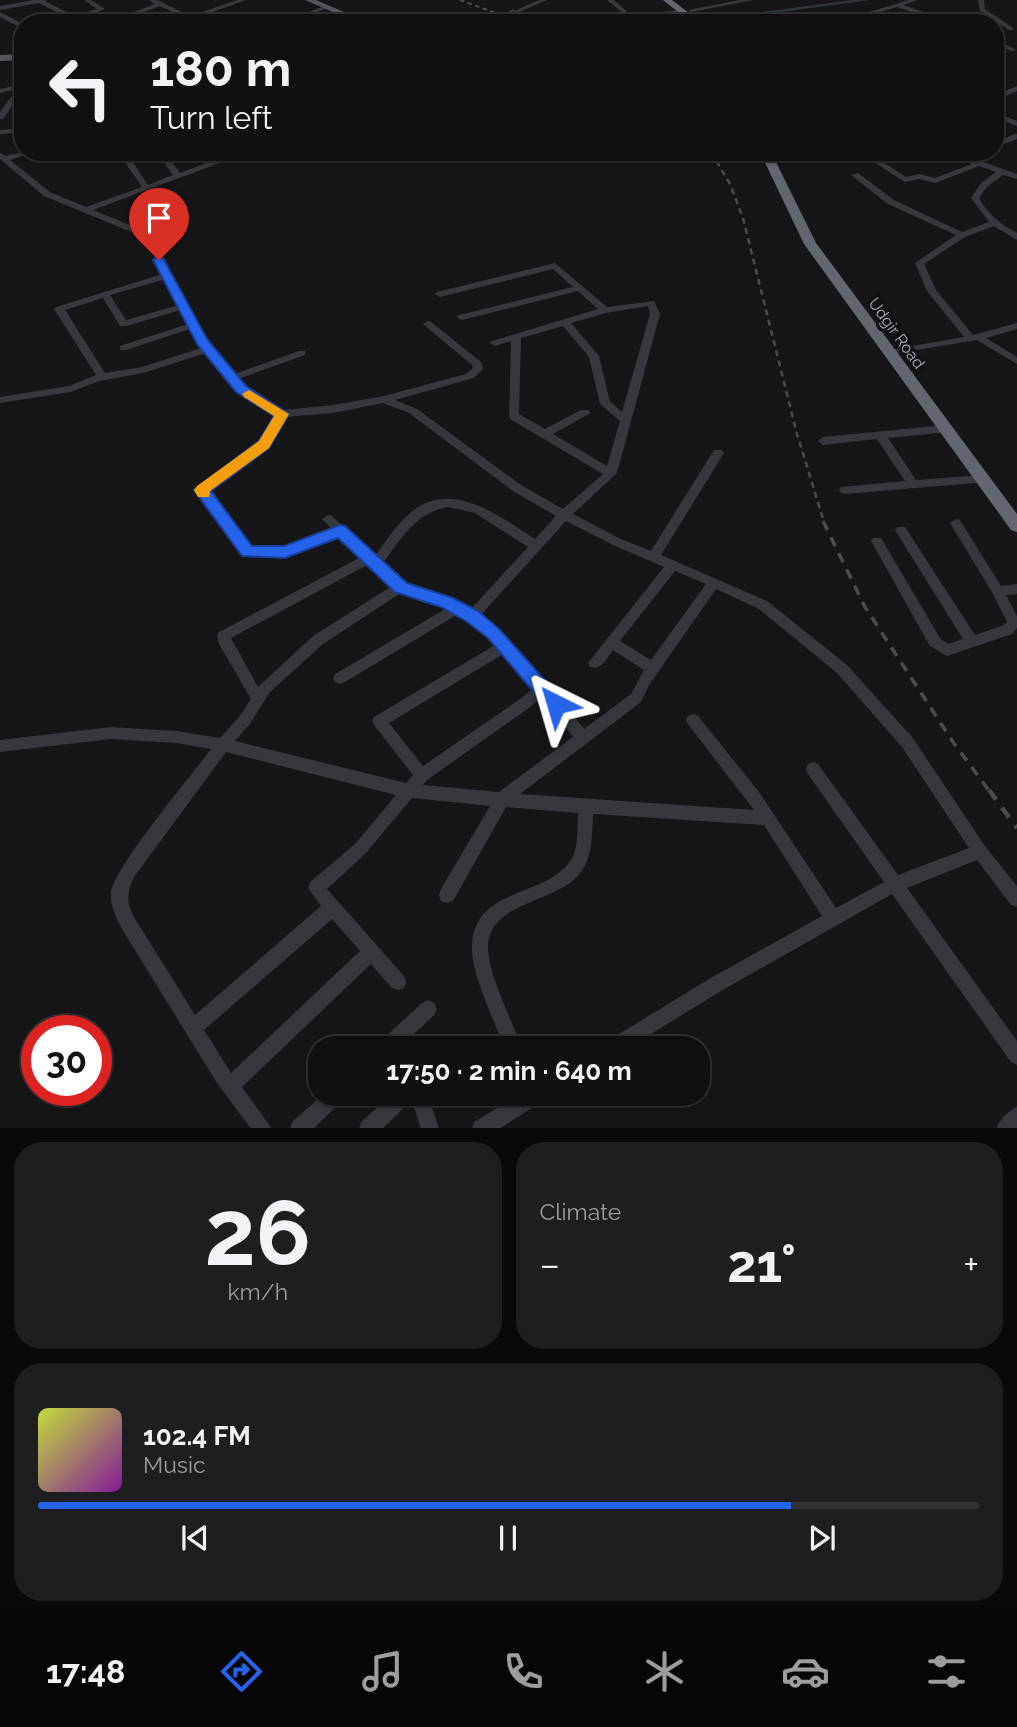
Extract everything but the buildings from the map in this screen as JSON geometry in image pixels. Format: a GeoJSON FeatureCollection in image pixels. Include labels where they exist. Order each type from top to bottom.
{"type":"FeatureCollection","features":[{"type":"Feature","properties":{"kind":"highway"},"geometry":{"type":"LineString","coordinates":[[667,0],[691,14]]}},
{"type":"Feature","properties":{"kind":"highway"},"geometry":{"type":"LineString","coordinates":[[678,0],[687,11]]}},
{"type":"Feature","properties":{"kind":"highway","name":"Udgir Road"},"geometry":{"type":"LineString","coordinates":[[769,161],[810,244],[1017,507]]}},
{"type":"Feature","properties":{"kind":"highway","name":"Udgir Road"},"geometry":{"type":"LineString","coordinates":[[778,161],[820,244],[945,429],[1017,526]]}},
{"type":"Feature","properties":{"kind":"main road"},"geometry":{"type":"LineString","coordinates":[[301,0],[341,14]]}},
{"type":"Feature","properties":{"kind":"main road"},"geometry":{"type":"LineString","coordinates":[[309,0],[337,14]]}},
{"type":"Feature","properties":{"kind":"street"},"geometry":{"type":"LineString","coordinates":[[86,14],[102,9],[87,0]]}},
{"type":"Feature","properties":{"kind":"street"},"geometry":{"type":"LineString","coordinates":[[152,0],[181,14]]}},
{"type":"Feature","properties":{"kind":"street"},"geometry":{"type":"LineString","coordinates":[[200,14],[231,1],[243,0]]}},
{"type":"Feature","properties":{"kind":"street"},"geometry":{"type":"LineString","coordinates":[[534,0],[513,11],[544,0]]}},
{"type":"Feature","properties":{"kind":"street"},"geometry":{"type":"LineString","coordinates":[[610,0],[627,14]]}},
{"type":"Feature","properties":{"kind":"street"},"geometry":{"type":"LineString","coordinates":[[652,14],[751,0]]}},
{"type":"Feature","properties":{"kind":"street"},"geometry":{"type":"LineString","coordinates":[[866,14],[915,0]]}},
{"type":"Feature","properties":{"kind":"street"},"geometry":{"type":"LineString","coordinates":[[0,8],[26,1],[42,1],[66,14]]}},
{"type":"Feature","properties":{"kind":"street"},"geometry":{"type":"LineString","coordinates":[[132,14],[159,4]]}},
{"type":"Feature","properties":{"kind":"street"},"geometry":{"type":"LineString","coordinates":[[896,5],[915,13],[927,14]]}},
{"type":"Feature","properties":{"kind":"street"},"geometry":{"type":"LineString","coordinates":[[308,14],[325,8]]}},
{"type":"Feature","properties":{"kind":"street"},"geometry":{"type":"LineString","coordinates":[[1004,46],[1013,50]]}},
{"type":"Feature","properties":{"kind":"street"},"geometry":{"type":"LineString","coordinates":[[0,117],[14,97]]}},
{"type":"Feature","properties":{"kind":"street"},"geometry":{"type":"LineString","coordinates":[[8,105],[14,105]]}},
{"type":"Feature","properties":{"kind":"street"},"geometry":{"type":"LineString","coordinates":[[128,161],[146,187]]}},
{"type":"Feature","properties":{"kind":"street"},"geometry":{"type":"LineString","coordinates":[[167,161],[177,175]]}},
{"type":"Feature","properties":{"kind":"street"},"geometry":{"type":"LineString","coordinates":[[86,210],[218,161]]}},
{"type":"Feature","properties":{"kind":"street"},"geometry":{"type":"LineString","coordinates":[[876,161],[905,180],[919,176],[935,181],[974,162],[1017,177]]}},
{"type":"Feature","properties":{"kind":"street"},"geometry":{"type":"LineString","coordinates":[[7,163],[47,194],[149,236],[192,325],[208,349],[241,389],[282,414],[333,409],[384,399],[470,376],[478,369],[477,364],[428,324]]}},
{"type":"Feature","properties":{"kind":"street"},"geometry":{"type":"LineString","coordinates":[[1002,172],[984,185],[975,198],[992,224],[1016,236]]}},
{"type":"Feature","properties":{"kind":"street"},"geometry":{"type":"LineString","coordinates":[[855,175],[891,202],[962,234]]}},
{"type":"Feature","properties":{"kind":"street"},"geometry":{"type":"LineString","coordinates":[[992,224],[962,234],[919,263],[932,291],[975,338],[1017,361]]}},
{"type":"Feature","properties":{"kind":"street"},"geometry":{"type":"LineString","coordinates":[[440,294],[555,265],[604,310]]}},
{"type":"Feature","properties":{"kind":"street"},"geometry":{"type":"LineString","coordinates":[[102,377],[59,309],[167,276]]}},
{"type":"Feature","properties":{"kind":"street"},"geometry":{"type":"LineString","coordinates":[[462,317],[580,288]]}},
{"type":"Feature","properties":{"kind":"street"},"geometry":{"type":"LineString","coordinates":[[105,294],[123,324],[183,307]]}},
{"type":"Feature","properties":{"kind":"street"},"geometry":{"type":"LineString","coordinates":[[472,616],[564,515],[611,473],[655,314],[651,303],[604,310],[495,343]]}},
{"type":"Feature","properties":{"kind":"street"},"geometry":{"type":"LineString","coordinates":[[565,322],[595,359],[603,402],[625,420]]}},
{"type":"Feature","properties":{"kind":"street"},"geometry":{"type":"LineString","coordinates":[[123,348],[192,325]]}},
{"type":"Feature","properties":{"kind":"street"},"geometry":{"type":"LineString","coordinates":[[895,352],[975,338],[1017,326]]}},
{"type":"Feature","properties":{"kind":"street"},"geometry":{"type":"LineString","coordinates":[[516,337],[514,416],[611,473]]}},
{"type":"Feature","properties":{"kind":"street"},"geometry":{"type":"LineString","coordinates":[[0,400],[71,389],[102,377],[143,370],[208,349]]}},
{"type":"Feature","properties":{"kind":"street"},"geometry":{"type":"LineString","coordinates":[[232,378],[302,353]]}},
{"type":"Feature","properties":{"kind":"street"},"geometry":{"type":"LineString","coordinates":[[384,399],[413,411],[517,488],[564,515],[653,558],[763,605],[842,669],[907,742],[980,851],[1017,899]]}},
{"type":"Feature","properties":{"kind":"street"},"geometry":{"type":"LineString","coordinates":[[544,433],[585,412]]}},
{"type":"Feature","properties":{"kind":"street"},"geometry":{"type":"LineString","coordinates":[[282,414],[264,444],[202,490],[247,552],[285,552],[340,531]]}},
{"type":"Feature","properties":{"kind":"street"},"geometry":{"type":"LineString","coordinates":[[823,441],[945,429]]}},
{"type":"Feature","properties":{"kind":"street"},"geometry":{"type":"LineString","coordinates":[[880,435],[913,485]]}},
{"type":"Feature","properties":{"kind":"street"},"geometry":{"type":"LineString","coordinates":[[653,558],[718,453]]}},
{"type":"Feature","properties":{"kind":"street"},"geometry":{"type":"LineString","coordinates":[[845,490],[982,479]]}},
{"type":"Feature","properties":{"kind":"street"},"geometry":{"type":"LineString","coordinates":[[258,699],[226,645],[224,636],[373,561],[417,513],[442,502],[469,506],[536,546]]}},
{"type":"Feature","properties":{"kind":"street"},"geometry":{"type":"LineString","coordinates":[[328,519],[401,587],[458,608],[494,634],[542,687],[582,738]]}},
{"type":"Feature","properties":{"kind":"street"},"geometry":{"type":"LineString","coordinates":[[877,541],[939,646],[947,650],[1007,630],[1014,623],[998,591],[956,523]]}},
{"type":"Feature","properties":{"kind":"street"},"geometry":{"type":"LineString","coordinates":[[901,530],[972,642]]}},
{"type":"Feature","properties":{"kind":"street"},"geometry":{"type":"LineString","coordinates":[[596,663],[672,566]]}},
{"type":"Feature","properties":{"kind":"street"},"geometry":{"type":"LineString","coordinates":[[447,895],[502,799],[636,698],[653,668],[714,582]]}},
{"type":"Feature","properties":{"kind":"street"},"geometry":{"type":"LineString","coordinates":[[262,1128],[230,1086],[192,1028],[121,910],[119,891],[139,854],[223,745],[244,722],[265,688],[318,640],[401,587]]}},
{"type":"Feature","properties":{"kind":"street"},"geometry":{"type":"LineString","coordinates":[[998,591],[1017,589]]}},
{"type":"Feature","properties":{"kind":"street"},"geometry":{"type":"LineString","coordinates":[[341,678],[458,608]]}},
{"type":"Feature","properties":{"kind":"street"},"geometry":{"type":"LineString","coordinates":[[613,643],[653,668]]}},
{"type":"Feature","properties":{"kind":"street"},"geometry":{"type":"LineString","coordinates":[[422,775],[379,722],[504,647]]}},
{"type":"Feature","properties":{"kind":"street"},"geometry":{"type":"LineString","coordinates":[[398,982],[316,888],[360,849],[422,775],[528,701],[542,687]]}},
{"type":"Feature","properties":{"kind":"street"},"geometry":{"type":"LineString","coordinates":[[693,720],[768,818],[834,919]]}},
{"type":"Feature","properties":{"kind":"street"},"geometry":{"type":"LineString","coordinates":[[0,746],[111,733],[176,737],[223,745],[409,790],[586,807],[768,818]]}},
{"type":"Feature","properties":{"kind":"street"},"geometry":{"type":"LineString","coordinates":[[813,769],[1017,1056]]}},
{"type":"Feature","properties":{"kind":"street"},"geometry":{"type":"LineString","coordinates":[[509,1036],[481,954],[481,936],[486,924],[497,912],[561,879],[577,865],[582,849],[586,807]]}},
{"type":"Feature","properties":{"kind":"street"},"geometry":{"type":"LineString","coordinates":[[632,1036],[715,985],[893,885],[980,851]]}},
{"type":"Feature","properties":{"kind":"street"},"geometry":{"type":"LineString","coordinates":[[192,1028],[333,907]]}},
{"type":"Feature","properties":{"kind":"street"},"geometry":{"type":"LineString","coordinates":[[230,1086],[371,952]]}},
{"type":"Feature","properties":{"kind":"street"},"geometry":{"type":"LineString","coordinates":[[399,1036],[428,1009]]}},
{"type":"Feature","properties":{"kind":"street"},"geometry":{"type":"LineString","coordinates":[[300,1128],[324,1106]]}},
{"type":"Feature","properties":{"kind":"street"},"geometry":{"type":"LineString","coordinates":[[369,1128],[392,1106]]}},
{"type":"Feature","properties":{"kind":"street"},"geometry":{"type":"LineString","coordinates":[[423,1106],[430,1128]]}},
{"type":"Feature","properties":{"kind":"street"},"geometry":{"type":"LineString","coordinates":[[493,1125],[518,1106]]}},
{"type":"Feature","properties":{"kind":"waterway"},"geometry":{"type":"LineString","coordinates":[[752,14],[867,0]]}},
{"type":"Feature","properties":{"kind":"tunnel"},"geometry":{"type":"LineString","coordinates":[[511,14],[515,12]]}},
{"type":"Feature","properties":{"kind":"railway"},"geometry":{"type":"LineString","coordinates":[[460,0],[498,14]]}},
{"type":"Feature","properties":{"kind":"railway"},"geometry":{"type":"LineString","coordinates":[[716,161],[730,184],[743,218],[797,434],[824,522]]}},
{"type":"Feature","properties":{"kind":"railway"},"geometry":{"type":"LineString","coordinates":[[823,521],[865,607],[953,742],[990,792]]}},
{"type":"Feature","properties":{"kind":"railway"},"geometry":{"type":"LineString","coordinates":[[989,790],[1017,828]]}},
{"type":"Feature","properties":{"kind":"slow traffic"},"geometry":{"type":"LineString","coordinates":[[204,493],[202,490],[264,444],[282,414],[249,394]]}},
{"type":"Feature","properties":{"kind":"route"},"geometry":{"type":"LineString","coordinates":[[159,260],[201,341],[241,389],[282,414],[264,444],[202,490],[247,552],[285,552],[340,531],[401,587],[447,602],[472,616],[494,634],[556,704]]}}]}
